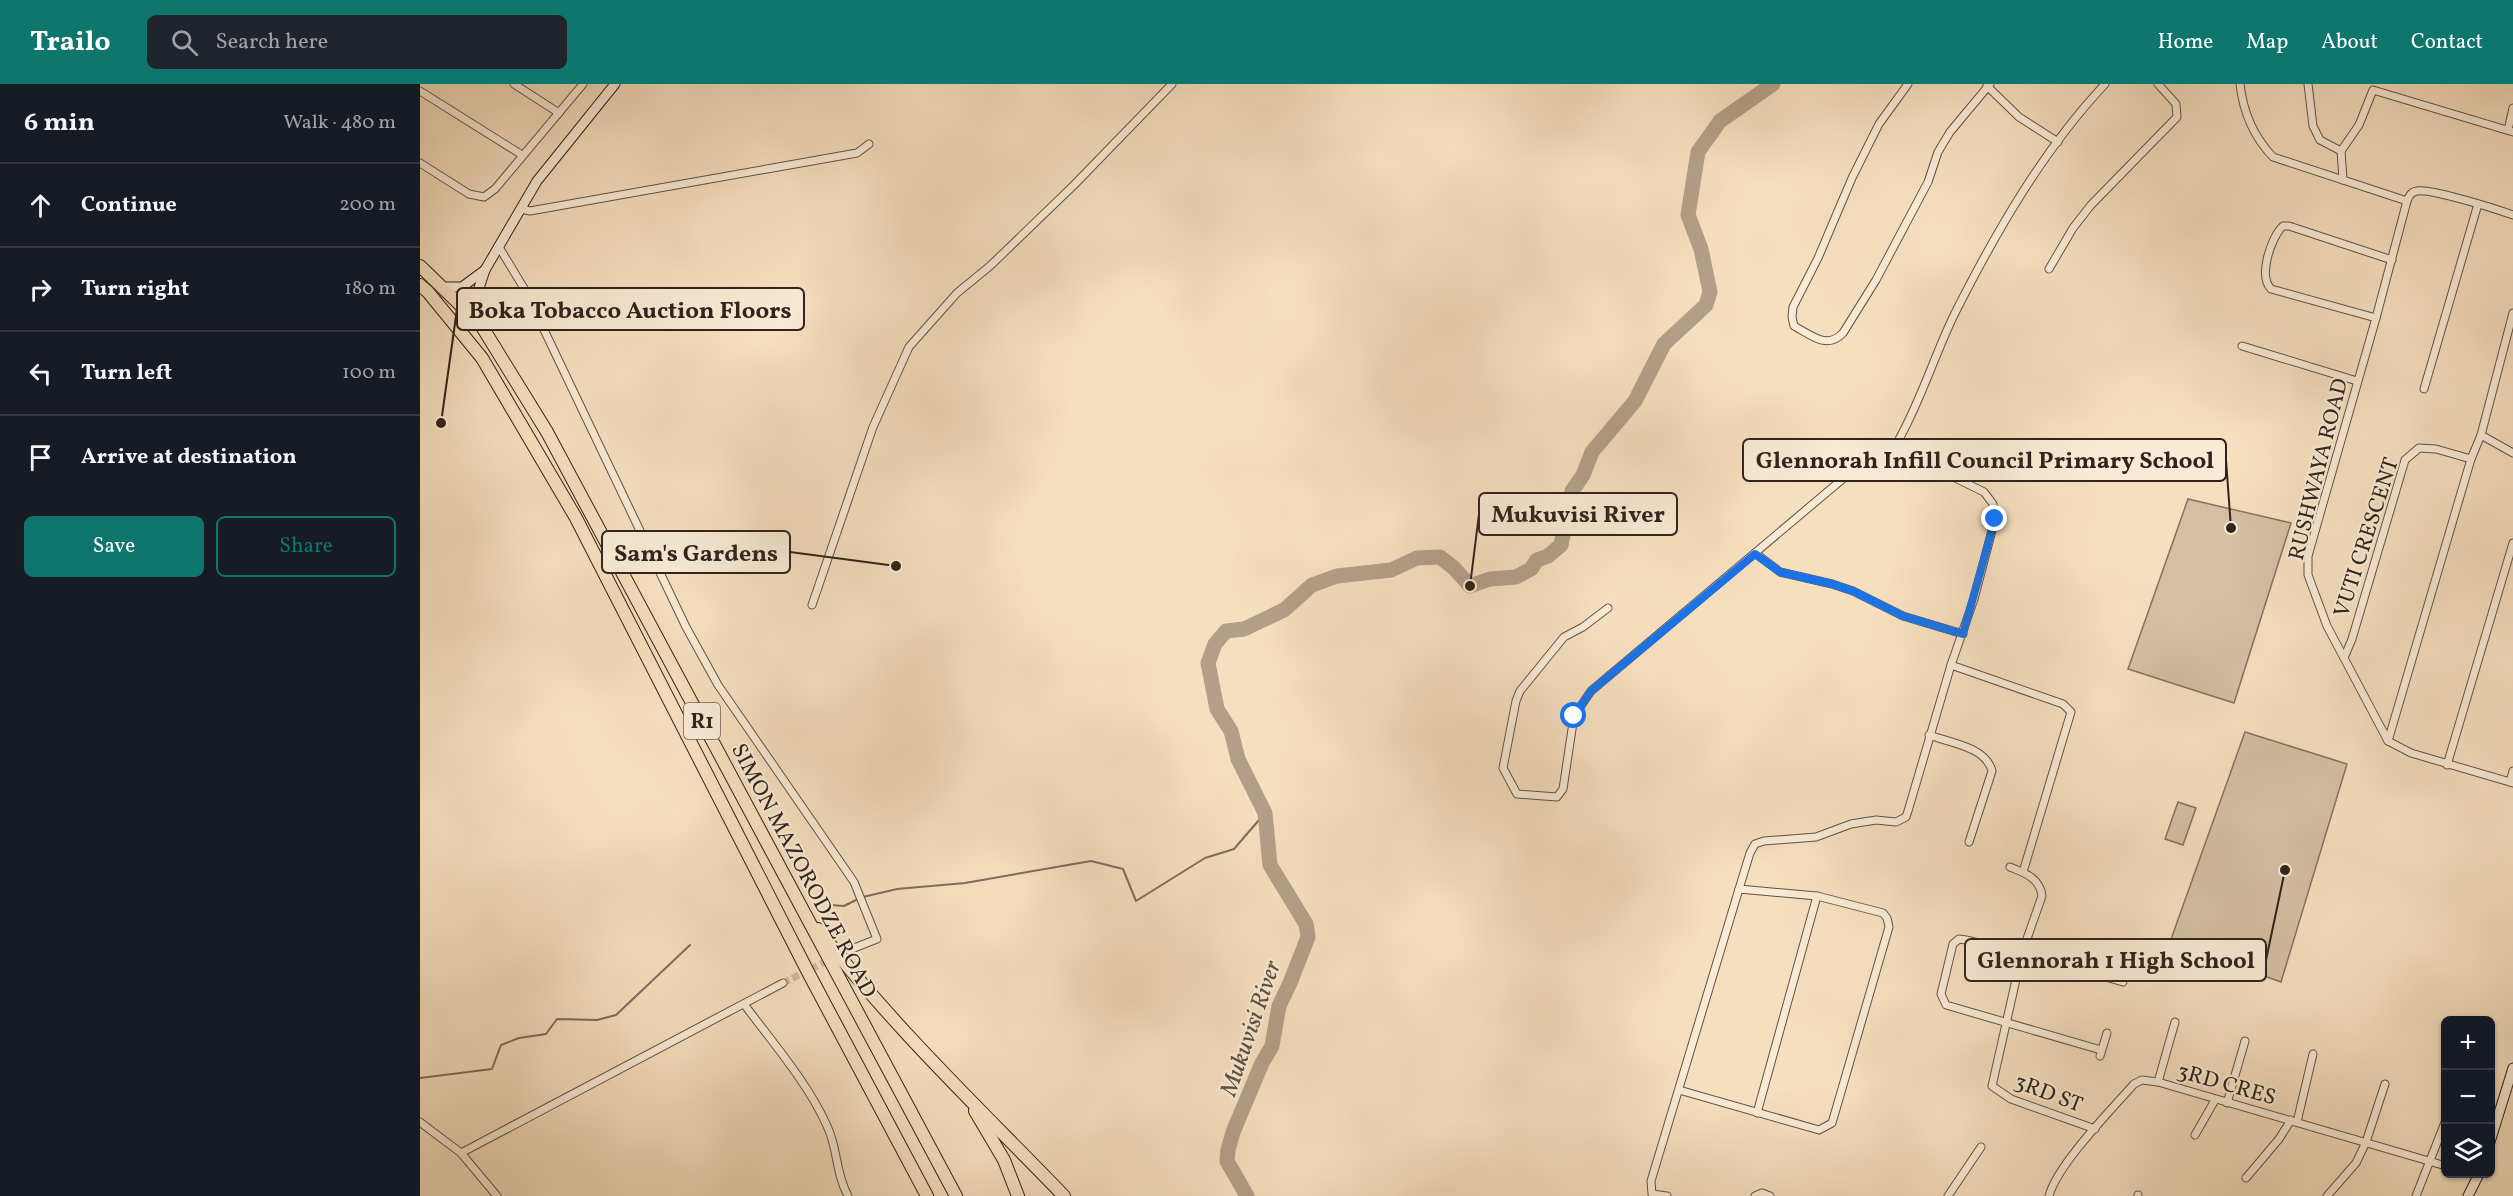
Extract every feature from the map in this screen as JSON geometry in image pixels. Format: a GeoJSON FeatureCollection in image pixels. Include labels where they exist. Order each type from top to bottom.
{"type":"FeatureCollection","features":[{"type":"Feature","properties":{"kind":"highway","name":"SIMON MAZORODZE ROAD"},"geometry":{"type":"LineString","coordinates":[[420,266],[481,325],[547,432],[956,1196]]}},
{"type":"Feature","properties":{"kind":"highway","name":"SIMON MAZORODZE ROAD"},"geometry":{"type":"LineString","coordinates":[[420,285],[482,358],[576,518],[809,974],[925,1194]]}},
{"type":"Feature","properties":{"kind":"highway"},"geometry":{"type":"LineString","coordinates":[[796,899],[855,977],[889,1016],[1064,1196]]}},
{"type":"Feature","properties":{"kind":"highway"},"geometry":{"type":"LineString","coordinates":[[965,1094],[1004,1160],[1018,1196]]}},
{"type":"Feature","properties":{"kind":"street"},"geometry":{"type":"LineString","coordinates":[[514,84],[559,113]]}},
{"type":"Feature","properties":{"kind":"street"},"geometry":{"type":"LineString","coordinates":[[420,163],[468,194],[484,197],[495,189],[584,84]]}},
{"type":"Feature","properties":{"kind":"street"},"geometry":{"type":"LineString","coordinates":[[481,325],[477,306],[478,291],[485,270],[537,181],[561,148],[615,84]]}},
{"type":"Feature","properties":{"kind":"street"},"geometry":{"type":"LineString","coordinates":[[812,605],[873,427],[909,347],[957,293],[990,266],[1057,201],[1172,84]]}},
{"type":"Feature","properties":{"kind":"street"},"geometry":{"type":"LineString","coordinates":[[1908,84],[1874,135],[1793,307],[1794,326],[1823,341],[1831,342],[1843,333],[1876,280],[1928,182],[1938,152],[1950,132],[1988,85],[2019,117],[2058,142]]}},
{"type":"Feature","properties":{"kind":"street"},"geometry":{"type":"LineString","coordinates":[[1608,608],[1584,627],[1564,637],[1520,691],[1503,768],[1517,794],[1557,797],[1563,789],[1574,716],[1591,691],[1864,462],[1886,446],[1897,443],[1919,401],[1954,315],[2035,172],[2082,108],[2105,84]]}},
{"type":"Feature","properties":{"kind":"street"},"geometry":{"type":"LineString","coordinates":[[2049,269],[2073,228],[2091,205],[2177,117],[2176,104],[2158,84]]}},
{"type":"Feature","properties":{"kind":"street"},"geometry":{"type":"LineString","coordinates":[[2240,84],[2250,124],[2265,149],[2273,157],[2407,201],[2411,193],[2418,190],[2513,214]]}},
{"type":"Feature","properties":{"kind":"street"},"geometry":{"type":"LineString","coordinates":[[2307,84],[2313,126],[2320,140],[2341,151]]}},
{"type":"Feature","properties":{"kind":"street"},"geometry":{"type":"LineString","coordinates":[[2343,180],[2341,151],[2358,125],[2373,90],[2510,131],[2513,108]]}},
{"type":"Feature","properties":{"kind":"street"},"geometry":{"type":"LineString","coordinates":[[420,91],[522,155]]}},
{"type":"Feature","properties":{"kind":"street"},"geometry":{"type":"LineString","coordinates":[[520,208],[530,211],[857,153],[868,144]]}},
{"type":"Feature","properties":{"kind":"street","name":"RUSHWAYA ROAD"},"geometry":{"type":"LineString","coordinates":[[2388,741],[2327,626],[2308,575],[2308,566],[2407,201]]}},
{"type":"Feature","properties":{"kind":"street"},"geometry":{"type":"LineString","coordinates":[[2424,389],[2478,204]]}},
{"type":"Feature","properties":{"kind":"street"},"geometry":{"type":"LineString","coordinates":[[2376,318],[2271,289],[2267,285],[2265,275],[2268,258],[2277,232],[2283,226],[2289,226],[2392,260]]}},
{"type":"Feature","properties":{"kind":"street"},"geometry":{"type":"LineString","coordinates":[[499,247],[525,290],[686,627],[718,685],[854,882],[877,939],[849,950]]}},
{"type":"Feature","properties":{"kind":"street"},"geometry":{"type":"LineString","coordinates":[[444,287],[462,286],[485,270]]}},
{"type":"Feature","properties":{"kind":"street"},"geometry":{"type":"LineString","coordinates":[[2513,313],[2481,435],[2471,459],[2388,741],[2411,753],[2511,783],[2513,771]]}},
{"type":"Feature","properties":{"kind":"street"},"geometry":{"type":"LineString","coordinates":[[2242,346],[2357,381]]}},
{"type":"Feature","properties":{"kind":"street"},"geometry":{"type":"LineString","coordinates":[[2481,435],[2513,453]]}},
{"type":"Feature","properties":{"kind":"street"},"geometry":{"type":"LineString","coordinates":[[1667,1196],[1652,1194],[1651,1181],[1750,853],[1755,844],[1764,841],[1816,837],[1851,824],[1876,820],[1896,822],[1902,820],[1908,811],[1929,735],[1963,634],[1995,519],[1993,504],[1984,492],[1926,464],[1897,443]]}},
{"type":"Feature","properties":{"kind":"street","name":"VUTI CRESCENT"},"geometry":{"type":"LineString","coordinates":[[2344,658],[2352,639],[2405,460],[2419,448],[2436,449],[2471,459]]}},
{"type":"Feature","properties":{"kind":"street"},"geometry":{"type":"LineString","coordinates":[[2447,765],[2513,543]]}},
{"type":"Feature","properties":{"kind":"street"},"geometry":{"type":"LineString","coordinates":[[1755,554],[1780,572],[1853,591],[1903,616],[1963,634]]}},
{"type":"Feature","properties":{"kind":"street"},"geometry":{"type":"LineString","coordinates":[[1951,665],[2063,704],[2071,712],[2023,872]]}},
{"type":"Feature","properties":{"kind":"street"},"geometry":{"type":"LineString","coordinates":[[1929,735],[1982,754],[1989,762],[1992,771],[1969,842]]}},
{"type":"Feature","properties":{"kind":"street"},"geometry":{"type":"LineString","coordinates":[[2007,1023],[2022,953],[2042,896],[2041,886],[2035,879],[2010,867]]}},
{"type":"Feature","properties":{"kind":"street"},"geometry":{"type":"LineString","coordinates":[[1680,1090],[1819,1130],[1832,1122],[1889,927],[1887,918],[1883,913],[1817,896],[1739,889]]}},
{"type":"Feature","properties":{"kind":"street"},"geometry":{"type":"LineString","coordinates":[[1757,1113],[1817,896]]}},
{"type":"Feature","properties":{"kind":"street"},"geometry":{"type":"LineString","coordinates":[[2107,1033],[2100,1053],[1946,1005],[1941,994],[1953,944],[1959,939],[2022,953],[2123,982]]}},
{"type":"Feature","properties":{"kind":"street"},"geometry":{"type":"LineString","coordinates":[[461,1154],[783,983]]}},
{"type":"Feature","properties":{"kind":"street"},"geometry":{"type":"LineString","coordinates":[[744,1004],[818,1106],[829,1129],[840,1180],[848,1196]]}},
{"type":"Feature","properties":{"kind":"street"},"geometry":{"type":"LineString","coordinates":[[2158,1082],[2175,1022]]}},
{"type":"Feature","properties":{"kind":"street","name":"3RD ST"},"geometry":{"type":"LineString","coordinates":[[2007,1023],[1992,1086],[2011,1099],[2095,1129]]}},
{"type":"Feature","properties":{"kind":"street"},"geometry":{"type":"LineString","coordinates":[[2227,1103],[2245,1041]]}},
{"type":"Feature","properties":{"kind":"street"},"geometry":{"type":"LineString","coordinates":[[2246,1178],[2294,1121],[2313,1054]]}},
{"type":"Feature","properties":{"kind":"street"},"geometry":{"type":"LineString","coordinates":[[2495,1126],[2513,1068]]}},
{"type":"Feature","properties":{"kind":"street","name":"3RD CRES"},"geometry":{"type":"LineString","coordinates":[[2049,1196],[2055,1181],[2095,1129],[2134,1084],[2142,1080],[2158,1082],[2441,1165]]}},
{"type":"Feature","properties":{"kind":"street"},"geometry":{"type":"LineString","coordinates":[[2327,1196],[2356,1163],[2366,1142],[2385,1084]]}},
{"type":"Feature","properties":{"kind":"street"},"geometry":{"type":"LineString","coordinates":[[2194,1135],[2215,1100]]}},
{"type":"Feature","properties":{"kind":"street"},"geometry":{"type":"LineString","coordinates":[[420,1122],[461,1154],[497,1196]]}},
{"type":"Feature","properties":{"kind":"street"},"geometry":{"type":"LineString","coordinates":[[2416,1196],[2444,1124]]}},
{"type":"Feature","properties":{"kind":"street"},"geometry":{"type":"LineString","coordinates":[[1948,1196],[1981,1147]]}},
{"type":"Feature","properties":{"kind":"street"},"geometry":{"type":"LineString","coordinates":[[2468,1196],[2475,1178]]}},
{"type":"Feature","properties":{"kind":"street"},"geometry":{"type":"LineString","coordinates":[[1755,1196],[1762,1193],[1770,1196]]}},
{"type":"Feature","properties":{"kind":"shaded area"},"geometry":{"type":"Polygon","coordinates":[[[2188,499],[2291,523],[2234,703],[2128,669],[2188,499]]]}},
{"type":"Feature","properties":{"kind":"shaded area"},"geometry":{"type":"Polygon","coordinates":[[[2245,732],[2347,764],[2281,982],[2170,942],[2245,732]]]}},
{"type":"Feature","properties":{"kind":"shaded area"},"geometry":{"type":"Polygon","coordinates":[[[2178,802],[2196,808],[2183,845],[2165,839],[2178,802]]]}},
{"type":"Feature","properties":{"kind":"waterway","name":"Mukuvisi River"},"geometry":{"type":"LineString","coordinates":[[1247,1196],[1227,1161],[1228,1150],[1233,1132],[1262,1063],[1272,1046],[1279,1006],[1308,937],[1306,924],[1270,865],[1265,813],[1238,759],[1231,731],[1217,709],[1208,663],[1215,644],[1226,631],[1244,629],[1284,610],[1312,585],[1337,576],[1391,570],[1417,558],[1440,557],[1454,568],[1470,586],[1490,579],[1516,577],[1531,569],[1537,560],[1548,556],[1561,545],[1572,491],[1583,475],[1592,452],[1635,401],[1664,344],[1706,305],[1710,292],[1701,249],[1688,215],[1698,152],[1720,121],[1773,84]]}},
{"type":"Feature","properties":{"kind":"waterway"},"geometry":{"type":"LineString","coordinates":[[863,897],[897,889],[965,883],[1091,861],[1123,869],[1136,901],[1205,858],[1234,849],[1265,813]]}},
{"type":"Feature","properties":{"kind":"waterway"},"geometry":{"type":"LineString","coordinates":[[830,905],[844,906],[858,899]]}},
{"type":"Feature","properties":{"kind":"waterway"},"geometry":{"type":"LineString","coordinates":[[420,1078],[492,1069],[501,1045],[519,1038],[546,1034],[557,1019],[597,1020],[616,1015],[690,945]]}},
{"type":"Feature","properties":{"kind":"tunnel"},"geometry":{"type":"LineString","coordinates":[[783,983],[849,950]]}},
{"type":"Feature","properties":{"kind":"place","name":"Boka Tobacco Auction Floors"},"geometry":{"type":"Point","coordinates":[441,423]}},
{"type":"Feature","properties":{"kind":"place","name":"Glennorah Infill Council Primary School"},"geometry":{"type":"Point","coordinates":[2231,528]}},
{"type":"Feature","properties":{"kind":"place","name":"Sam's Gardens"},"geometry":{"type":"Point","coordinates":[896,566]}},
{"type":"Feature","properties":{"kind":"place","name":"Mukuvisi River"},"geometry":{"type":"Point","coordinates":[1470,586]}},
{"type":"Feature","properties":{"kind":"place","name":"Glennorah 1 High School"},"geometry":{"type":"Point","coordinates":[2285,870]}},
{"type":"Feature","properties":{"kind":"route"},"geometry":{"type":"LineString","coordinates":[[1574,716],[1591,691],[1755,554],[1780,572],[1853,591],[1903,616],[1963,634],[1995,519]]}}]}
